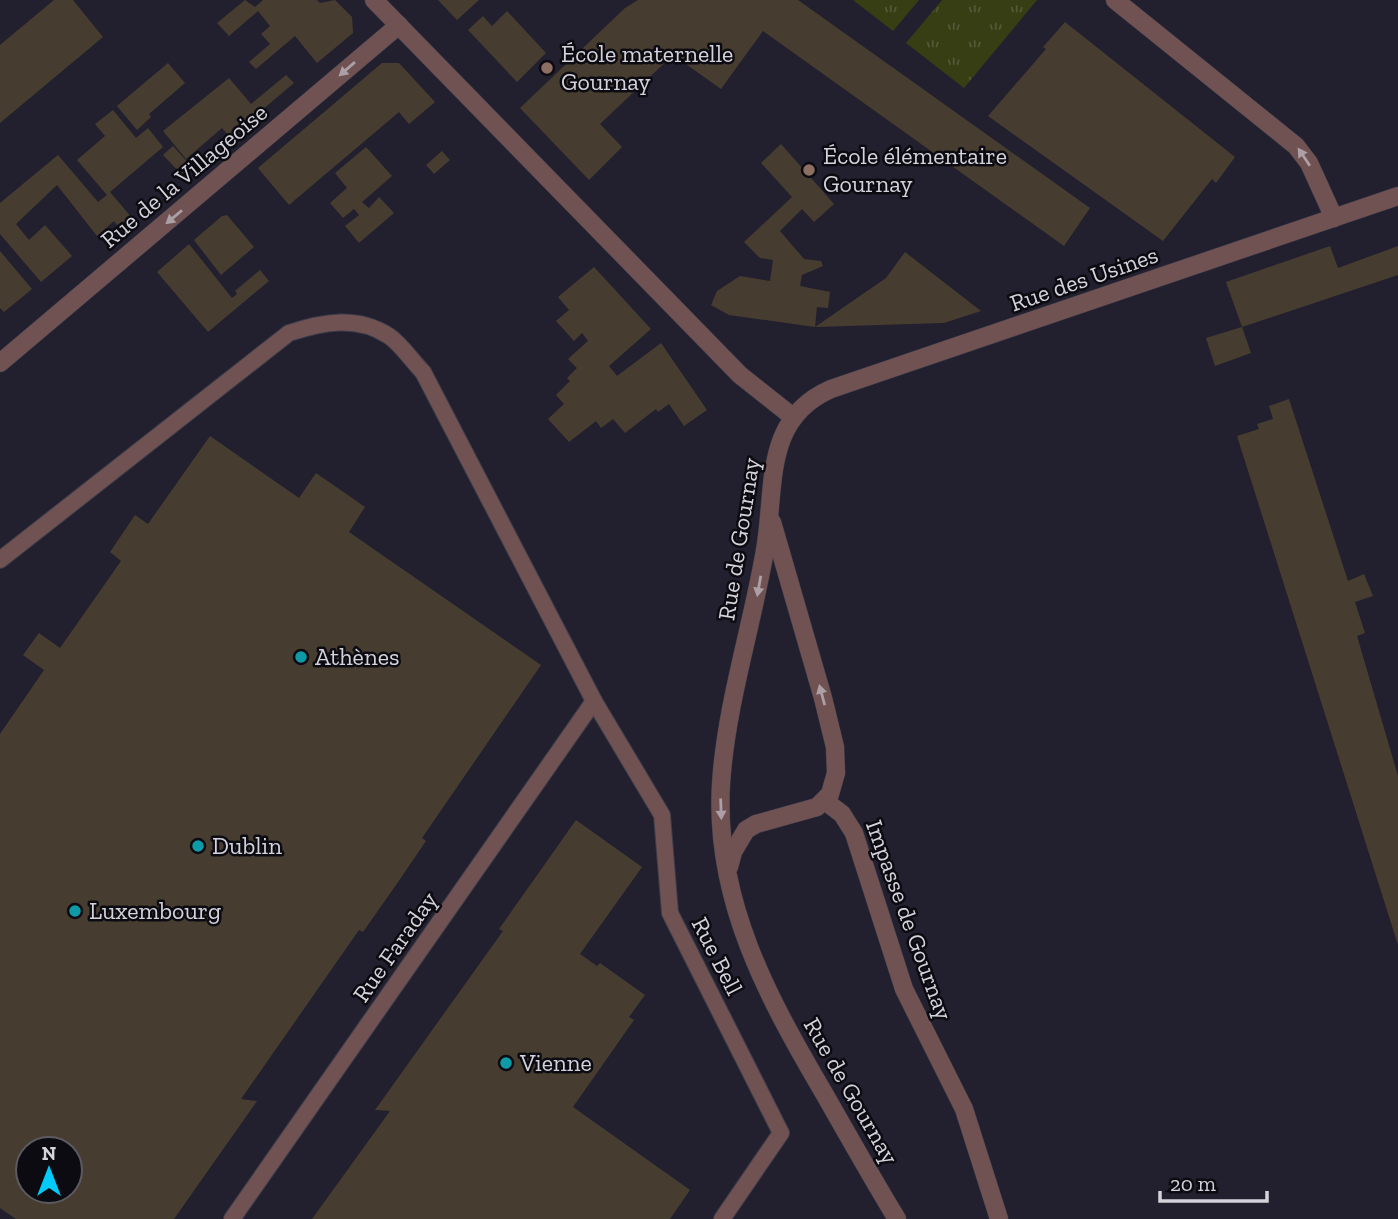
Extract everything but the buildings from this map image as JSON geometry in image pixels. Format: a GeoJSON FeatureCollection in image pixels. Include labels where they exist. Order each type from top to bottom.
{"type":"FeatureCollection","features":[{"type":"Feature","properties":{"kind":"street"},"geometry":{"type":"LineString","coordinates":[[374,0],[740,375],[793,417]]}},
{"type":"Feature","properties":{"kind":"street"},"geometry":{"type":"LineString","coordinates":[[1115,0],[1296,146],[1309,163],[1334,218]]}},
{"type":"Feature","properties":{"kind":"street","name":"Rue de la Villageoise"},"geometry":{"type":"LineString","coordinates":[[0,363],[399,25]]}},
{"type":"Feature","properties":{"kind":"street","name":"Rue des Usines"},"geometry":{"type":"LineString","coordinates":[[793,417],[804,405],[831,389],[1398,196]]}},
{"type":"Feature","properties":{"kind":"street","name":"Rue de Gournay"},"geometry":{"type":"LineString","coordinates":[[793,417],[778,450],[771,518],[723,760],[720,807],[728,874],[736,915],[766,989],[897,1219]]}},
{"type":"Feature","properties":{"kind":"street"},"geometry":{"type":"LineString","coordinates":[[728,874],[733,852],[746,830],[756,824],[817,807],[835,785],[836,762],[823,698],[771,518]]}},
{"type":"Feature","properties":{"kind":"street","name":"Impasse de Gournay"},"geometry":{"type":"LineString","coordinates":[[824,801],[842,814],[853,833],[906,996],[964,1110],[999,1219]]}},
{"type":"Feature","properties":{"kind":"lane"},"geometry":{"type":"LineString","coordinates":[[0,560],[289,333],[316,324],[349,320],[389,336],[423,372],[594,701]]}},
{"type":"Feature","properties":{"kind":"lane","name":"Rue Faraday"},"geometry":{"type":"LineString","coordinates":[[232,1219],[594,701]]}},
{"type":"Feature","properties":{"kind":"lane","name":"Rue Bell"},"geometry":{"type":"LineString","coordinates":[[594,701],[662,816],[670,913],[781,1133],[722,1219]]}},
{"type":"Feature","properties":{"kind":"green space"},"geometry":{"type":"Polygon","coordinates":[[[853,0],[919,0],[893,31],[853,0]]]}},
{"type":"Feature","properties":{"kind":"green space"},"geometry":{"type":"Polygon","coordinates":[[[942,0],[1037,0],[964,88],[906,43],[942,0]]]}},
{"type":"Feature","properties":{"kind":"place","name":"École maternelle Gournay"},"geometry":{"type":"Point","coordinates":[547,68]}},
{"type":"Feature","properties":{"kind":"place","name":"École élémentaire Gournay"},"geometry":{"type":"Point","coordinates":[809,170]}},
{"type":"Feature","properties":{"kind":"place","name":"Athènes"},"geometry":{"type":"Point","coordinates":[301,657]}},
{"type":"Feature","properties":{"kind":"place","name":"Dublin"},"geometry":{"type":"Point","coordinates":[198,846]}},
{"type":"Feature","properties":{"kind":"place","name":"Luxembourg"},"geometry":{"type":"Point","coordinates":[75,911]}},
{"type":"Feature","properties":{"kind":"place","name":"Vienne"},"geometry":{"type":"Point","coordinates":[506,1063]}}]}
